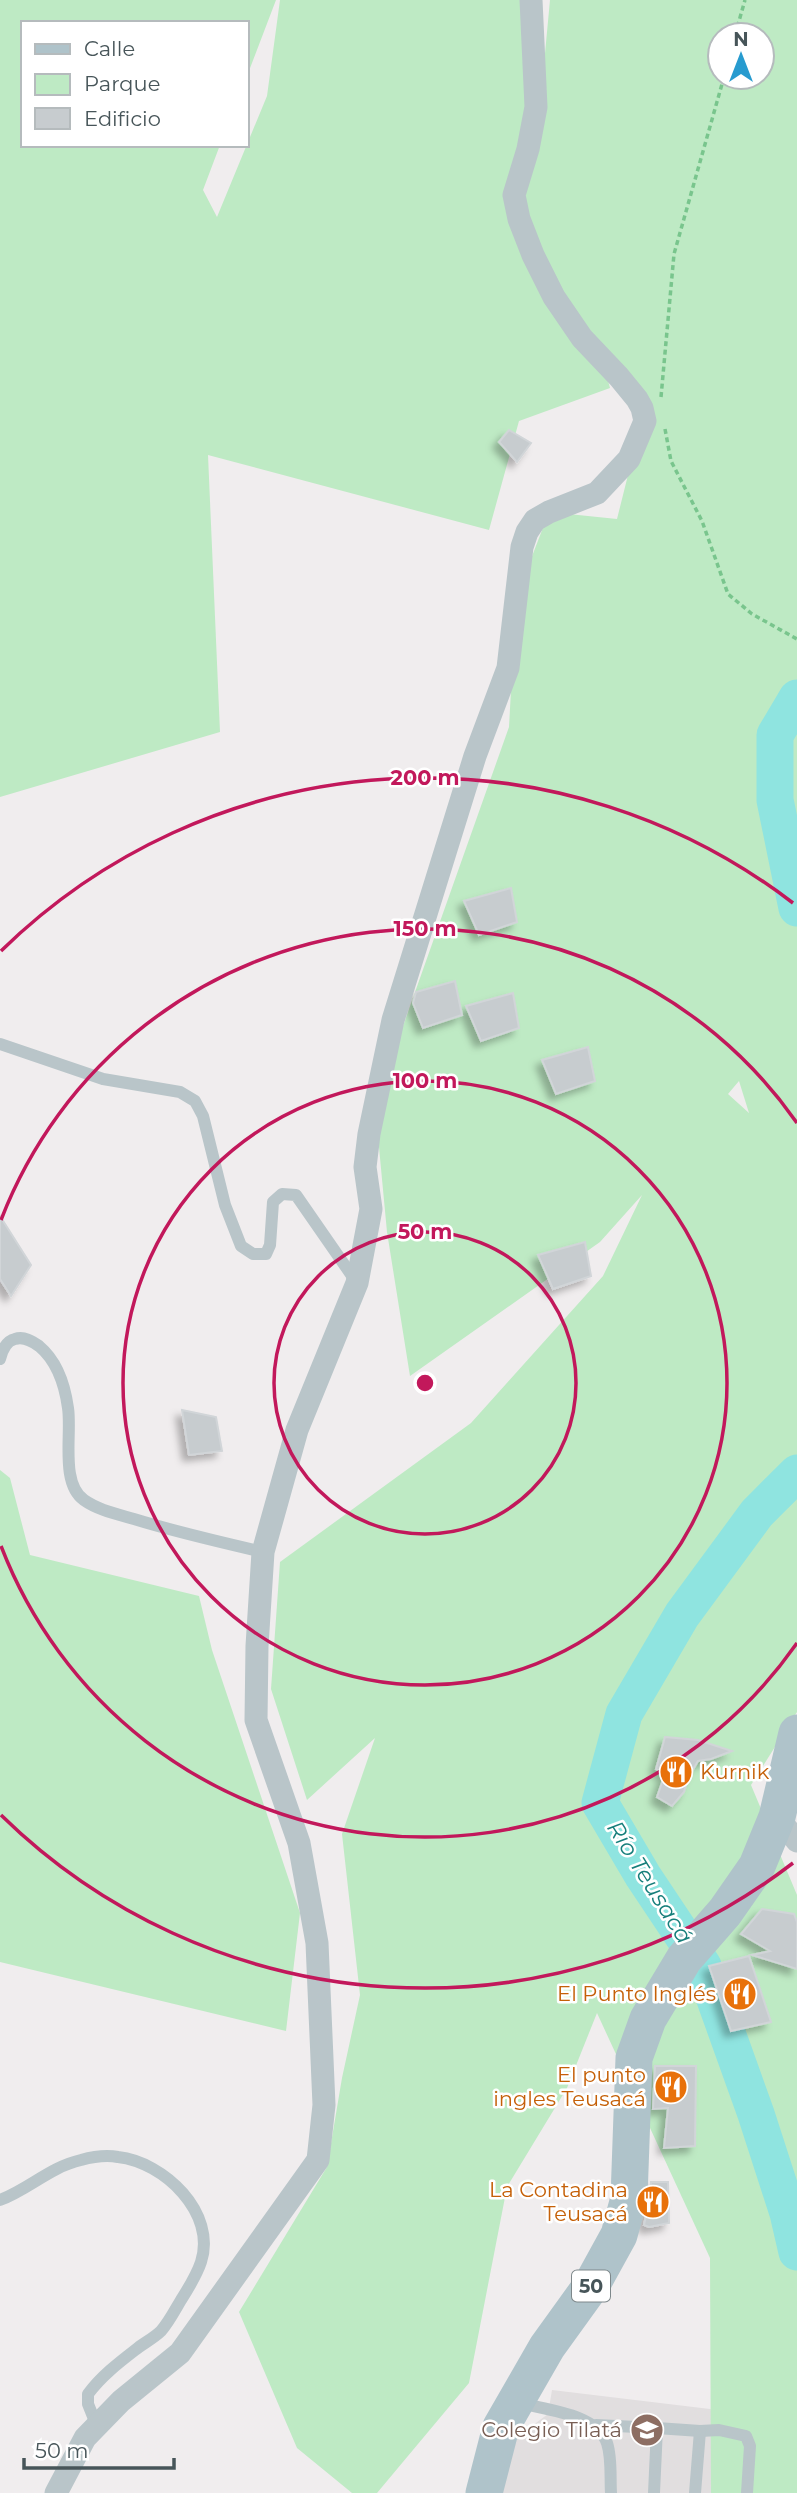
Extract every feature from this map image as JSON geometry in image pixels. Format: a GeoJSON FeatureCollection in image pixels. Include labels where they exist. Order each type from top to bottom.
{"type":"FeatureCollection","features":[{"type":"Feature","properties":{"kind":"main road","name":"50"},"geometry":{"type":"LineString","coordinates":[[484,2493],[501,2427],[547,2347],[591,2286],[619,2235],[629,2198],[634,2058],[648,2019],[684,1959],[725,1912],[787,1829],[797,1733]]}},
{"type":"Feature","properties":{"kind":"street"},"geometry":{"type":"LineString","coordinates":[[56,2493],[85,2438],[96,2424],[180,2353],[318,2160],[324,2105],[317,1943],[299,1843],[256,1720],[263,1552],[297,1430],[357,1283],[372,1209],[365,1167],[369,1134],[393,1020],[475,756],[508,668],[522,547],[527,532],[535,520],[549,512],[597,493],[629,458],[645,421],[637,399],[582,338],[554,297],[533,256],[519,219],[514,195],[528,149],[536,107],[531,0]]}},
{"type":"Feature","properties":{"kind":"lane"},"geometry":{"type":"LineString","coordinates":[[0,1044],[103,1079],[180,1092],[195,1101],[203,1116],[225,1205],[241,1246],[253,1254],[266,1254],[270,1245],[274,1202],[282,1194],[296,1195],[357,1283]]}},
{"type":"Feature","properties":{"kind":"lane"},"geometry":{"type":"LineString","coordinates":[[0,1359],[4,1347],[14,1339],[29,1339],[41,1348],[58,1369],[68,1409],[68,1455],[72,1485],[82,1499],[104,1510],[176,1532],[263,1552]]}},
{"type":"Feature","properties":{"kind":"lane"},"geometry":{"type":"LineString","coordinates":[[0,2200],[18,2193],[48,2172],[66,2164],[119,2157],[163,2175],[185,2193],[199,2215],[202,2260],[183,2298],[160,2332],[119,2362],[88,2394],[88,2404],[96,2424]]}},
{"type":"Feature","properties":{"kind":"lane"},"geometry":{"type":"LineString","coordinates":[[516,2401],[580,2418],[596,2425],[719,2430],[746,2436],[750,2446],[747,2493]]}},
{"type":"Feature","properties":{"kind":"lane"},"geometry":{"type":"LineString","coordinates":[[596,2425],[607,2443],[611,2493]]}},
{"type":"Feature","properties":{"kind":"lane"},"geometry":{"type":"LineString","coordinates":[[654,2493],[657,2428]]}},
{"type":"Feature","properties":{"kind":"lane"},"geometry":{"type":"LineString","coordinates":[[695,2493],[700,2431]]}},
{"type":"Feature","properties":{"kind":"path"},"geometry":{"type":"LineString","coordinates":[[739,21],[745,0]]}},
{"type":"Feature","properties":{"kind":"path"},"geometry":{"type":"LineString","coordinates":[[660,404],[674,254],[720,91]]}},
{"type":"Feature","properties":{"kind":"path"},"geometry":{"type":"LineString","coordinates":[[664,424],[671,461],[702,521],[728,594],[752,614],[797,639]]}},
{"type":"Feature","properties":{"kind":"shaded area","name":"Colegio Tilatá"},"geometry":{"type":"Polygon","coordinates":[[[552,2390],[769,2416],[759,2493],[490,2493],[501,2449],[548,2414],[552,2390]]]}},
{"type":"Feature","properties":{"kind":"green space"},"geometry":{"type":"Polygon","coordinates":[[[0,0],[276,0],[248,73],[248,21],[21,21],[21,147],[219,147],[203,190],[217,217],[267,96],[280,0],[527,0],[538,128],[550,0],[797,0],[797,1712],[751,1785],[797,1895],[797,2493],[711,2493],[710,2258],[597,2013],[567,2088],[507,2187],[469,2383],[377,2493],[352,2493],[297,2448],[239,2312],[327,2167],[360,1995],[342,1834],[375,1738],[307,1800],[271,1689],[280,1562],[471,1423],[603,1276],[642,1195],[600,1242],[410,1376],[387,1232],[375,1105],[509,727],[516,598],[549,512],[617,519],[643,415],[600,351],[610,388],[519,421],[489,530],[208,455],[220,732],[0,797],[0,0]],[[739,1081],[728,1094],[749,1113],[739,1081]]]}},
{"type":"Feature","properties":{"kind":"green space"},"geometry":{"type":"Polygon","coordinates":[[[0,1470],[10,1478],[30,1555],[199,1596],[212,1650],[300,1913],[286,2031],[0,1962],[0,1470]]]}},
{"type":"Feature","properties":{"kind":"building"},"geometry":{"type":"Polygon","coordinates":[[[509,430],[531,443],[517,462],[499,442],[509,430]]]}},
{"type":"Feature","properties":{"kind":"building"},"geometry":{"type":"Polygon","coordinates":[[[511,888],[517,922],[479,935],[464,901],[511,888]]]}},
{"type":"Feature","properties":{"kind":"building"},"geometry":{"type":"Polygon","coordinates":[[[455,981],[462,1015],[423,1028],[413,1003],[416,992],[455,981]]]}},
{"type":"Feature","properties":{"kind":"building"},"geometry":{"type":"Polygon","coordinates":[[[513,993],[519,1028],[481,1041],[466,1006],[513,993]]]}},
{"type":"Feature","properties":{"kind":"building"},"geometry":{"type":"Polygon","coordinates":[[[588,1047],[595,1081],[556,1094],[542,1060],[588,1047]]]}},
{"type":"Feature","properties":{"kind":"building"},"geometry":{"type":"Polygon","coordinates":[[[0,1216],[31,1265],[11,1296],[0,1279],[0,1216]]]}},
{"type":"Feature","properties":{"kind":"building"},"geometry":{"type":"Polygon","coordinates":[[[585,1242],[591,1276],[553,1289],[538,1255],[585,1242]]]}},
{"type":"Feature","properties":{"kind":"building"},"geometry":{"type":"Polygon","coordinates":[[[182,1410],[216,1417],[222,1451],[189,1455],[182,1410]]]}},
{"type":"Feature","properties":{"kind":"building","name":"Kurnik"},"geometry":{"type":"Polygon","coordinates":[[[665,1737],[698,1740],[732,1751],[698,1761],[688,1778],[684,1792],[672,1806],[657,1797],[665,1774],[656,1769],[665,1737]]]}},
{"type":"Feature","properties":{"kind":"building"},"geometry":{"type":"Polygon","coordinates":[[[762,1909],[794,1914],[797,1922],[797,1969],[752,1955],[770,1951],[741,1934],[762,1909]]]}},
{"type":"Feature","properties":{"kind":"building","name":"El Punto Inglés"},"geometry":{"type":"Polygon","coordinates":[[[749,1956],[771,2022],[731,2031],[709,1966],[749,1956]]]}},
{"type":"Feature","properties":{"kind":"building","name":"El punto ingles Teusacá"},"geometry":{"type":"Polygon","coordinates":[[[655,2066],[696,2066],[695,2146],[664,2148],[668,2108],[653,2109],[655,2066]]]}},
{"type":"Feature","properties":{"kind":"building","name":"La Contadina Teusacá"},"geometry":{"type":"Polygon","coordinates":[[[651,2182],[668,2182],[669,2223],[649,2227],[644,2225],[651,2182]]]}},
{"type":"Feature","properties":{"kind":"waterway","name":"Río Teusacá"},"geometry":{"type":"LineString","coordinates":[[797,698],[775,735],[775,800],[797,908]]}},
{"type":"Feature","properties":{"kind":"waterway","name":"Río Teusacá"},"geometry":{"type":"LineString","coordinates":[[797,1473],[757,1513],[682,1615],[624,1714],[600,1803],[643,1876],[703,1966],[756,2114],[788,2213],[797,2252]]}},
{"type":"Feature","properties":{"kind":"place","name":"Kurnik"},"geometry":{"type":"Point","coordinates":[676,1772]}},
{"type":"Feature","properties":{"kind":"place","name":"El Punto Inglés"},"geometry":{"type":"Point","coordinates":[740,1994]}},
{"type":"Feature","properties":{"kind":"place","name":"El punto ingles Teusacá"},"geometry":{"type":"Point","coordinates":[671,2087]}},
{"type":"Feature","properties":{"kind":"place","name":"La Contadina Teusacá"},"geometry":{"type":"Point","coordinates":[653,2202]}},
{"type":"Feature","properties":{"kind":"place","name":"Colegio Tilatá"},"geometry":{"type":"Point","coordinates":[647,2430]}}]}
